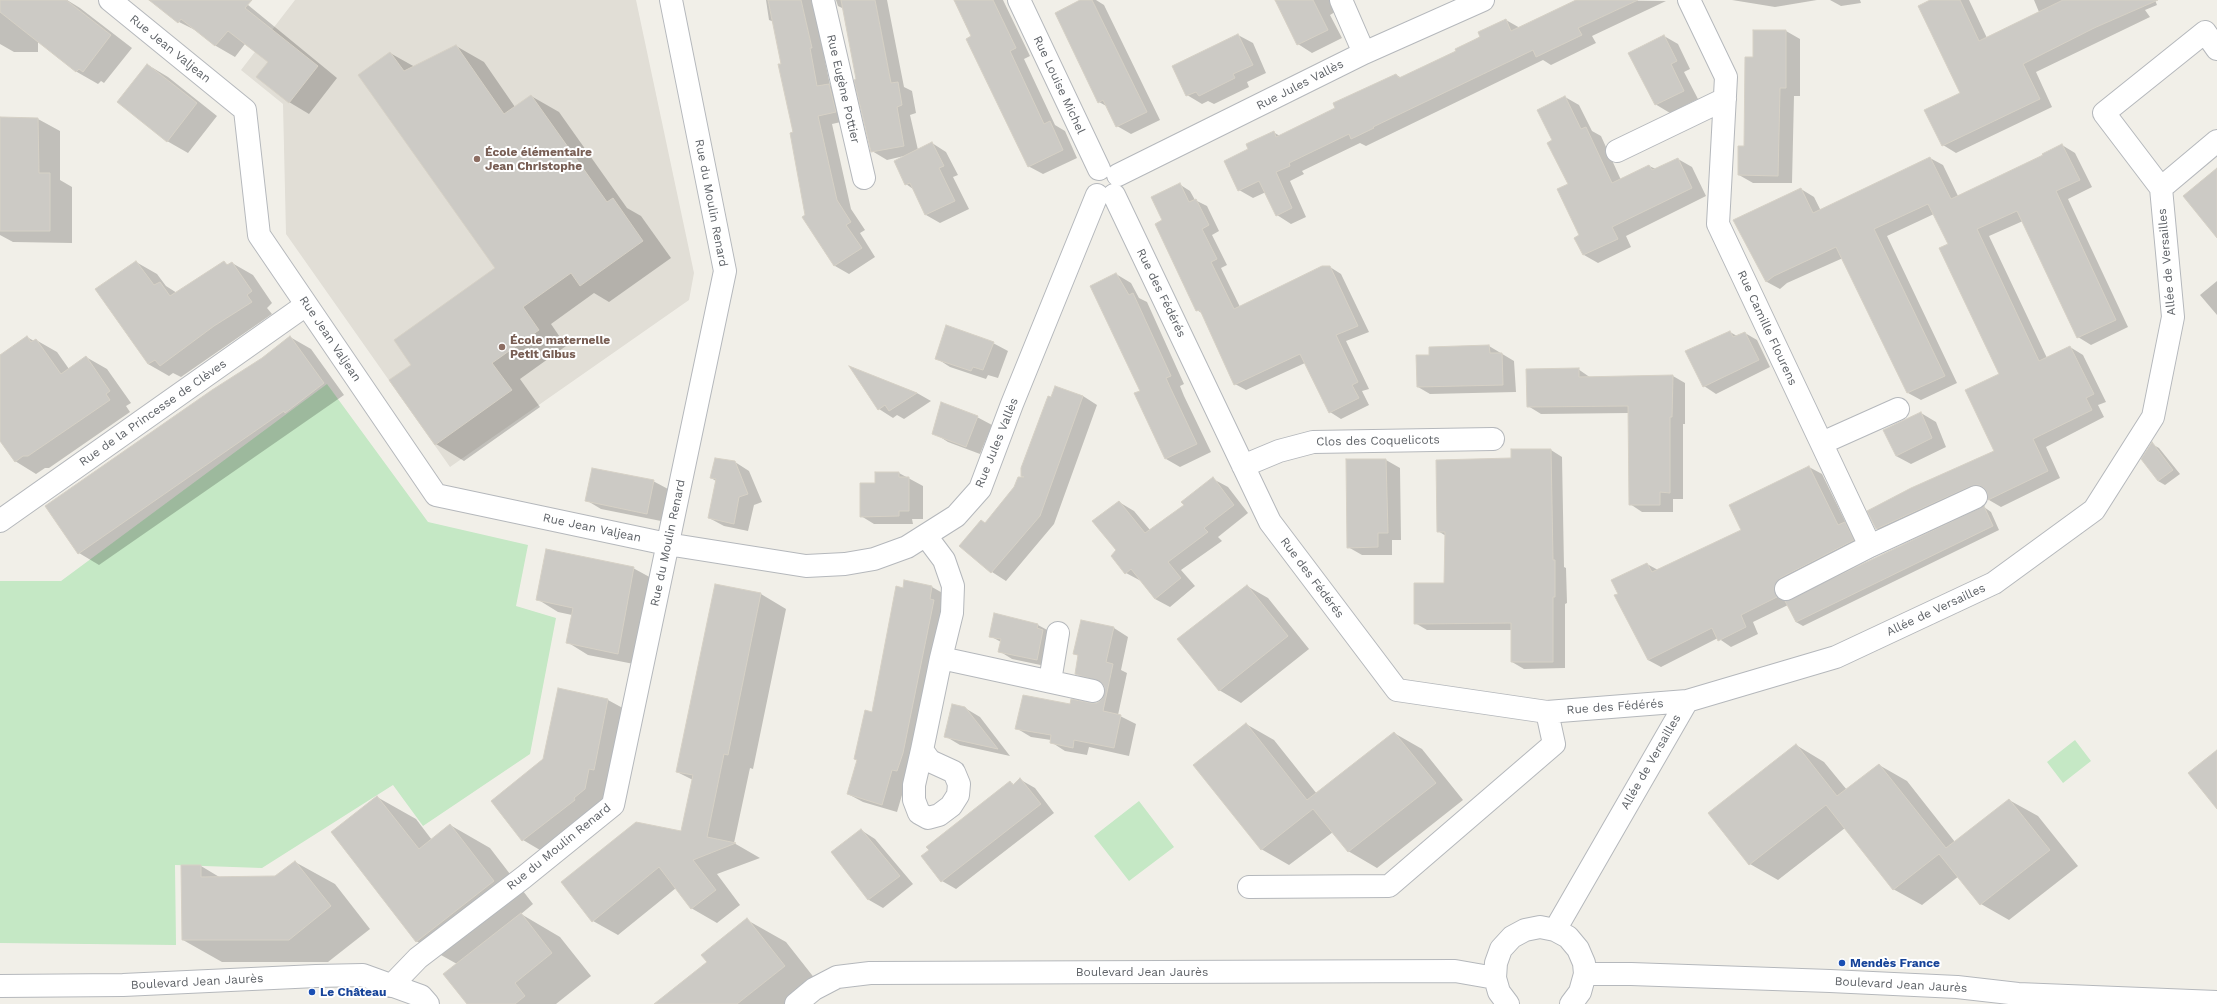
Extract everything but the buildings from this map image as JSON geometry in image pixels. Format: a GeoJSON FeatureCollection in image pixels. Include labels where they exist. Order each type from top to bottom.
{"type":"FeatureCollection","features":[{"type":"Feature","properties":{"kind":"street","name":"Rue Jean Valjean"},"geometry":{"type":"LineString","coordinates":[[110,0],[245,110],[259,235],[436,495],[667,544]]}},
{"type":"Feature","properties":{"kind":"street","name":"Rue du Moulin Renard"},"geometry":{"type":"LineString","coordinates":[[395,995],[418,958],[524,877],[613,805],[725,271],[671,0]]}},
{"type":"Feature","properties":{"kind":"street","name":"Rue Eugène Pottier"},"geometry":{"type":"LineString","coordinates":[[823,0],[864,178]]}},
{"type":"Feature","properties":{"kind":"street","name":"Rue Louise Michel"},"geometry":{"type":"LineString","coordinates":[[1020,0],[1107,184]]}},
{"type":"Feature","properties":{"kind":"street"},"geometry":{"type":"LineString","coordinates":[[1341,0],[1364,53]]}},
{"type":"Feature","properties":{"kind":"street","name":"Rue Jules Vallès"},"geometry":{"type":"LineString","coordinates":[[667,544],[806,566],[834,565],[874,559],[907,547],[926,536],[956,516],[980,489],[1107,184],[1364,53],[1483,0]]}},
{"type":"Feature","properties":{"kind":"street","name":"Rue Camille Flourens"},"geometry":{"type":"LineString","coordinates":[[1689,0],[1726,77],[1718,224],[1870,546]]}},
{"type":"Feature","properties":{"kind":"street"},"geometry":{"type":"LineString","coordinates":[[2217,49],[2205,32],[2104,113],[2161,188],[2217,141]]}},
{"type":"Feature","properties":{"kind":"street"},"geometry":{"type":"LineString","coordinates":[[1617,151],[1725,99]]}},
{"type":"Feature","properties":{"kind":"street","name":"Rue des Fédérés"},"geometry":{"type":"LineString","coordinates":[[1107,184],[1270,522],[1398,690],[1547,712],[1687,701]]}},
{"type":"Feature","properties":{"kind":"street","name":"Allée de Versailles"},"geometry":{"type":"LineString","coordinates":[[1555,930],[1687,701],[1836,657],[1980,590],[1994,583],[2094,510],[2153,417],[2173,317],[2161,188]]}},
{"type":"Feature","properties":{"kind":"street","name":"Rue de la Princesse de Clèves"},"geometry":{"type":"LineString","coordinates":[[0,521],[306,305]]}},
{"type":"Feature","properties":{"kind":"street"},"geometry":{"type":"LineString","coordinates":[[1822,443],[1898,409]]}},
{"type":"Feature","properties":{"kind":"street","name":"Clos des Coquelicots"},"geometry":{"type":"LineString","coordinates":[[1243,466],[1279,452],[1313,442],[1493,438]]}},
{"type":"Feature","properties":{"kind":"street"},"geometry":{"type":"LineString","coordinates":[[1786,589],[1870,546],[1976,497]]}},
{"type":"Feature","properties":{"kind":"street"},"geometry":{"type":"LineString","coordinates":[[922,750],[952,613],[954,586],[944,560],[926,536]]}},
{"type":"Feature","properties":{"kind":"street"},"geometry":{"type":"LineString","coordinates":[[1050,681],[1058,633]]}},
{"type":"Feature","properties":{"kind":"street"},"geometry":{"type":"LineString","coordinates":[[941,658],[1093,691]]}},
{"type":"Feature","properties":{"kind":"street"},"geometry":{"type":"LineString","coordinates":[[1249,887],[1389,886],[1554,744],[1547,712]]}},
{"type":"Feature","properties":{"kind":"street"},"geometry":{"type":"LineString","coordinates":[[1508,1004],[1499,992],[1495,978],[1496,963],[1501,949],[1512,937],[1525,930],[1540,927],[1555,930],[1568,937],[1578,949],[1584,963],[1585,974],[1580,992],[1571,1004]]}},
{"type":"Feature","properties":{"kind":"street","name":"Boulevard Jean Jaurès"},"geometry":{"type":"LineString","coordinates":[[796,1004],[814,990],[837,977],[870,973],[1455,971],[1495,978]]}},
{"type":"Feature","properties":{"kind":"street","name":"Boulevard Jean Jaurès"},"geometry":{"type":"LineString","coordinates":[[1585,974],[1631,974],[1957,987],[2018,999],[2217,1002]]}},
{"type":"Feature","properties":{"kind":"street","name":"Boulevard Jean Jaurès"},"geometry":{"type":"LineString","coordinates":[[0,986],[123,985],[332,975],[363,975],[395,995],[421,996],[428,1004]]}},
{"type":"Feature","properties":{"kind":"shaded area","name":"École élémentaire Jean Christophe"},"geometry":{"type":"Polygon","coordinates":[[[295,0],[636,0],[694,273],[689,300],[450,467],[286,234],[283,104],[241,70],[295,0]]]}},
{"type":"Feature","properties":{"kind":"green space"},"geometry":{"type":"Polygon","coordinates":[[[327,384],[428,522],[528,545],[516,606],[556,618],[530,754],[423,826],[393,785],[262,868],[175,865],[176,945],[0,943],[0,581],[61,581],[327,384]]]}},
{"type":"Feature","properties":{"kind":"green space"},"geometry":{"type":"Polygon","coordinates":[[[2075,740],[2091,761],[2063,783],[2047,762],[2075,740]]]}},
{"type":"Feature","properties":{"kind":"green space"},"geometry":{"type":"Polygon","coordinates":[[[1139,801],[1174,847],[1129,881],[1094,836],[1139,801]]]}},
{"type":"Feature","properties":{"kind":"place","name":"École élémentaire Jean Christophe"},"geometry":{"type":"Point","coordinates":[477,159]}},
{"type":"Feature","properties":{"kind":"place","name":"École maternelle Petit Gibus"},"geometry":{"type":"Point","coordinates":[502,347]}},
{"type":"Feature","properties":{"kind":"place","name":"Mendès France"},"geometry":{"type":"Point","coordinates":[1842,963]}},
{"type":"Feature","properties":{"kind":"place","name":"Le Château"},"geometry":{"type":"Point","coordinates":[312,992]}}]}
